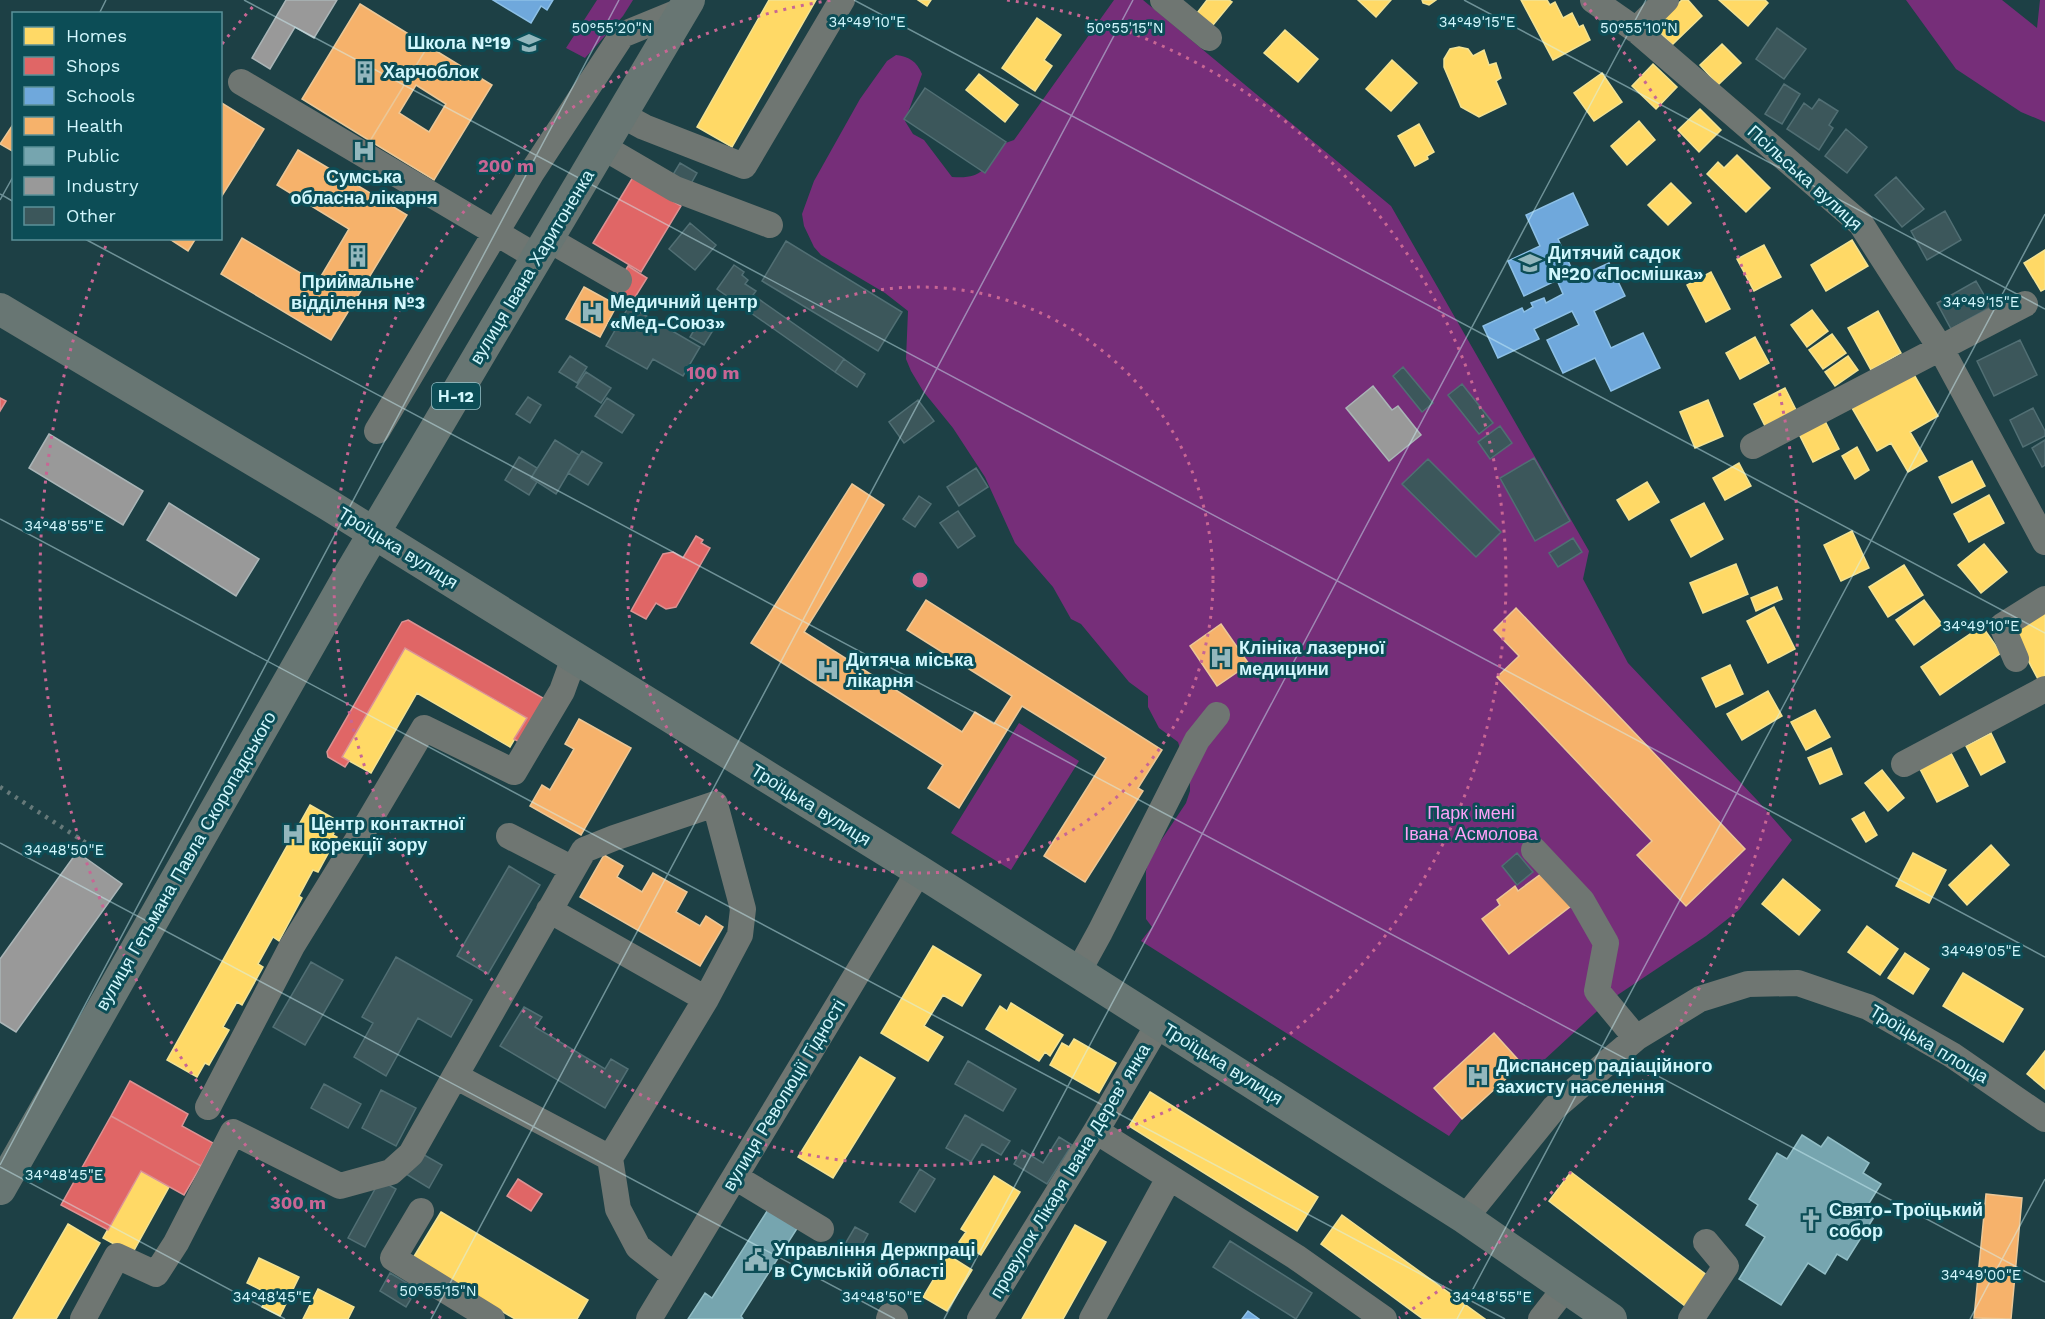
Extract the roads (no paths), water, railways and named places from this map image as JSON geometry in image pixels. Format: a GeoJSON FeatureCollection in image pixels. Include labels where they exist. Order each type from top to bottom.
{"type":"FeatureCollection","features":[{"type":"Feature","properties":{"kind":"main road","name":"вулиця Івана Харитоненка"},"geometry":{"type":"LineString","coordinates":[[374,533],[686,5]]}},
{"type":"Feature","properties":{"kind":"main road","name":"Троїцька вулиця"},"geometry":{"type":"LineString","coordinates":[[0,309],[374,533],[919,871],[1465,1218],[1611,1319]]}},
{"type":"Feature","properties":{"kind":"main road","name":"вулиця Гетьмана Павла Скоропадського"},"geometry":{"type":"LineString","coordinates":[[0,1189],[374,533]]}},
{"type":"Feature","properties":{"kind":"street"},"geometry":{"type":"LineString","coordinates":[[622,115],[644,127],[744,166],[842,0]]}},
{"type":"Feature","properties":{"kind":"street"},"geometry":{"type":"LineString","coordinates":[[1162,0],[1209,38]]}},
{"type":"Feature","properties":{"kind":"street","name":"Псільська вулиця"},"geometry":{"type":"LineString","coordinates":[[1593,0],[1636,30],[1861,224],[1941,349],[2045,542]]}},
{"type":"Feature","properties":{"kind":"street"},"geometry":{"type":"LineString","coordinates":[[1636,30],[1665,0]]}},
{"type":"Feature","properties":{"kind":"street"},"geometry":{"type":"LineString","coordinates":[[377,431],[494,233],[622,35],[686,5]]}},
{"type":"Feature","properties":{"kind":"street"},"geometry":{"type":"LineString","coordinates":[[241,82],[494,233],[543,248],[619,280]]}},
{"type":"Feature","properties":{"kind":"street"},"geometry":{"type":"LineString","coordinates":[[603,147],[675,189],[770,225]]}},
{"type":"Feature","properties":{"kind":"street"},"geometry":{"type":"LineString","coordinates":[[1753,446],[2025,304]]}},
{"type":"Feature","properties":{"kind":"street"},"geometry":{"type":"LineString","coordinates":[[2016,659],[2002,626],[2045,599]]}},
{"type":"Feature","properties":{"kind":"street"},"geometry":{"type":"LineString","coordinates":[[208,1107],[292,946],[424,728],[514,772],[562,691],[574,658]]}},
{"type":"Feature","properties":{"kind":"street"},"geometry":{"type":"LineString","coordinates":[[1904,764],[2045,689]]}},
{"type":"Feature","properties":{"kind":"street"},"geometry":{"type":"LineString","coordinates":[[1078,972],[1197,740],[1217,715]]}},
{"type":"Feature","properties":{"kind":"street"},"geometry":{"type":"LineString","coordinates":[[83,1319],[117,1256],[156,1274],[176,1243],[233,1132],[340,1186],[391,1172],[411,1154],[584,850],[715,804],[743,909],[740,935],[706,999],[610,1158],[618,1209],[638,1247],[675,1276]]}},
{"type":"Feature","properties":{"kind":"street"},"geometry":{"type":"LineString","coordinates":[[509,836],[573,869]]}},
{"type":"Feature","properties":{"kind":"street"},"geometry":{"type":"LineString","coordinates":[[1534,850],[1582,901],[1606,943],[1597,991],[1636,1038]]}},
{"type":"Feature","properties":{"kind":"street","name":"вулиця Революції Гідності"},"geometry":{"type":"LineString","coordinates":[[649,1319],[919,871]]}},
{"type":"Feature","properties":{"kind":"street"},"geometry":{"type":"LineString","coordinates":[[549,910],[706,999]]}},
{"type":"Feature","properties":{"kind":"street","name":"Троїцька площа"},"geometry":{"type":"LineString","coordinates":[[1465,1218],[1554,1108],[1636,1038],[1701,999],[1748,984],[1798,983],[1868,1006],[1952,1055],[2045,1119]]}},
{"type":"Feature","properties":{"kind":"street","name":"провулок Лікаря Івана Деревʼянка"},"geometry":{"type":"LineString","coordinates":[[980,1319],[1096,1131],[1159,1023]]}},
{"type":"Feature","properties":{"kind":"street"},"geometry":{"type":"LineString","coordinates":[[456,1076],[610,1158]]}},
{"type":"Feature","properties":{"kind":"street"},"geometry":{"type":"LineString","coordinates":[[1096,1131],[1296,1257],[1384,1319]]}},
{"type":"Feature","properties":{"kind":"street"},"geometry":{"type":"LineString","coordinates":[[735,1177],[821,1229]]}},
{"type":"Feature","properties":{"kind":"street"},"geometry":{"type":"LineString","coordinates":[[1092,1319],[1169,1178]]}},
{"type":"Feature","properties":{"kind":"street"},"geometry":{"type":"LineString","coordinates":[[421,1211],[393,1258],[492,1319]]}},
{"type":"Feature","properties":{"kind":"street"},"geometry":{"type":"LineString","coordinates":[[1691,1319],[1726,1266],[1706,1242]]}},
{"type":"Feature","properties":{"kind":"street"},"geometry":{"type":"LineString","coordinates":[[1541,1319],[1566,1287]]}},
{"type":"Feature","properties":{"kind":"street"},"geometry":{"type":"LineString","coordinates":[[888,1319],[890,1316],[895,1319]]}},
{"type":"Feature","properties":{"kind":"railway"},"geometry":{"type":"LineString","coordinates":[[0,787],[97,850]]}},
{"type":"Feature","properties":{"kind":"place","name":"Школа №19"},"geometry":{"type":"Point","coordinates":[529,43]}},
{"type":"Feature","properties":{"kind":"place","name":"Харчоблок"},"geometry":{"type":"Point","coordinates":[365,72]}},
{"type":"Feature","properties":{"kind":"place","name":"Сумська обласна лікарня"},"geometry":{"type":"Point","coordinates":[364,151]}},
{"type":"Feature","properties":{"kind":"place","name":"Приймальне відділення №3"},"geometry":{"type":"Point","coordinates":[358,256]}},
{"type":"Feature","properties":{"kind":"place","name":"Дитячий садок №20 «Посмішка»"},"geometry":{"type":"Point","coordinates":[1530,263]}},
{"type":"Feature","properties":{"kind":"place","name":"Медичний центр «Мед-Союз»"},"geometry":{"type":"Point","coordinates":[592,312]}},
{"type":"Feature","properties":{"kind":"place","name":"Клініка лазерної медицини"},"geometry":{"type":"Point","coordinates":[1221,658]}},
{"type":"Feature","properties":{"kind":"place","name":"Дитяча міська лікарня"},"geometry":{"type":"Point","coordinates":[828,670]}},
{"type":"Feature","properties":{"kind":"place","name":"Центр контактної корекції зору"},"geometry":{"type":"Point","coordinates":[293,834]}},
{"type":"Feature","properties":{"kind":"place","name":"Диспансер радіаційного захисту населення"},"geometry":{"type":"Point","coordinates":[1478,1076]}},
{"type":"Feature","properties":{"kind":"place","name":"Свято-Троїцький собор"},"geometry":{"type":"Point","coordinates":[1811,1220]}},
{"type":"Feature","properties":{"kind":"place","name":"Управління Держпраці в Сумській області"},"geometry":{"type":"Point","coordinates":[756,1260]}},
{"type":"Feature","properties":{"kind":"park label","name":"Парк імені Івана Асмолова"},"geometry":{"type":"Point","coordinates":[1471,823]}}]}
